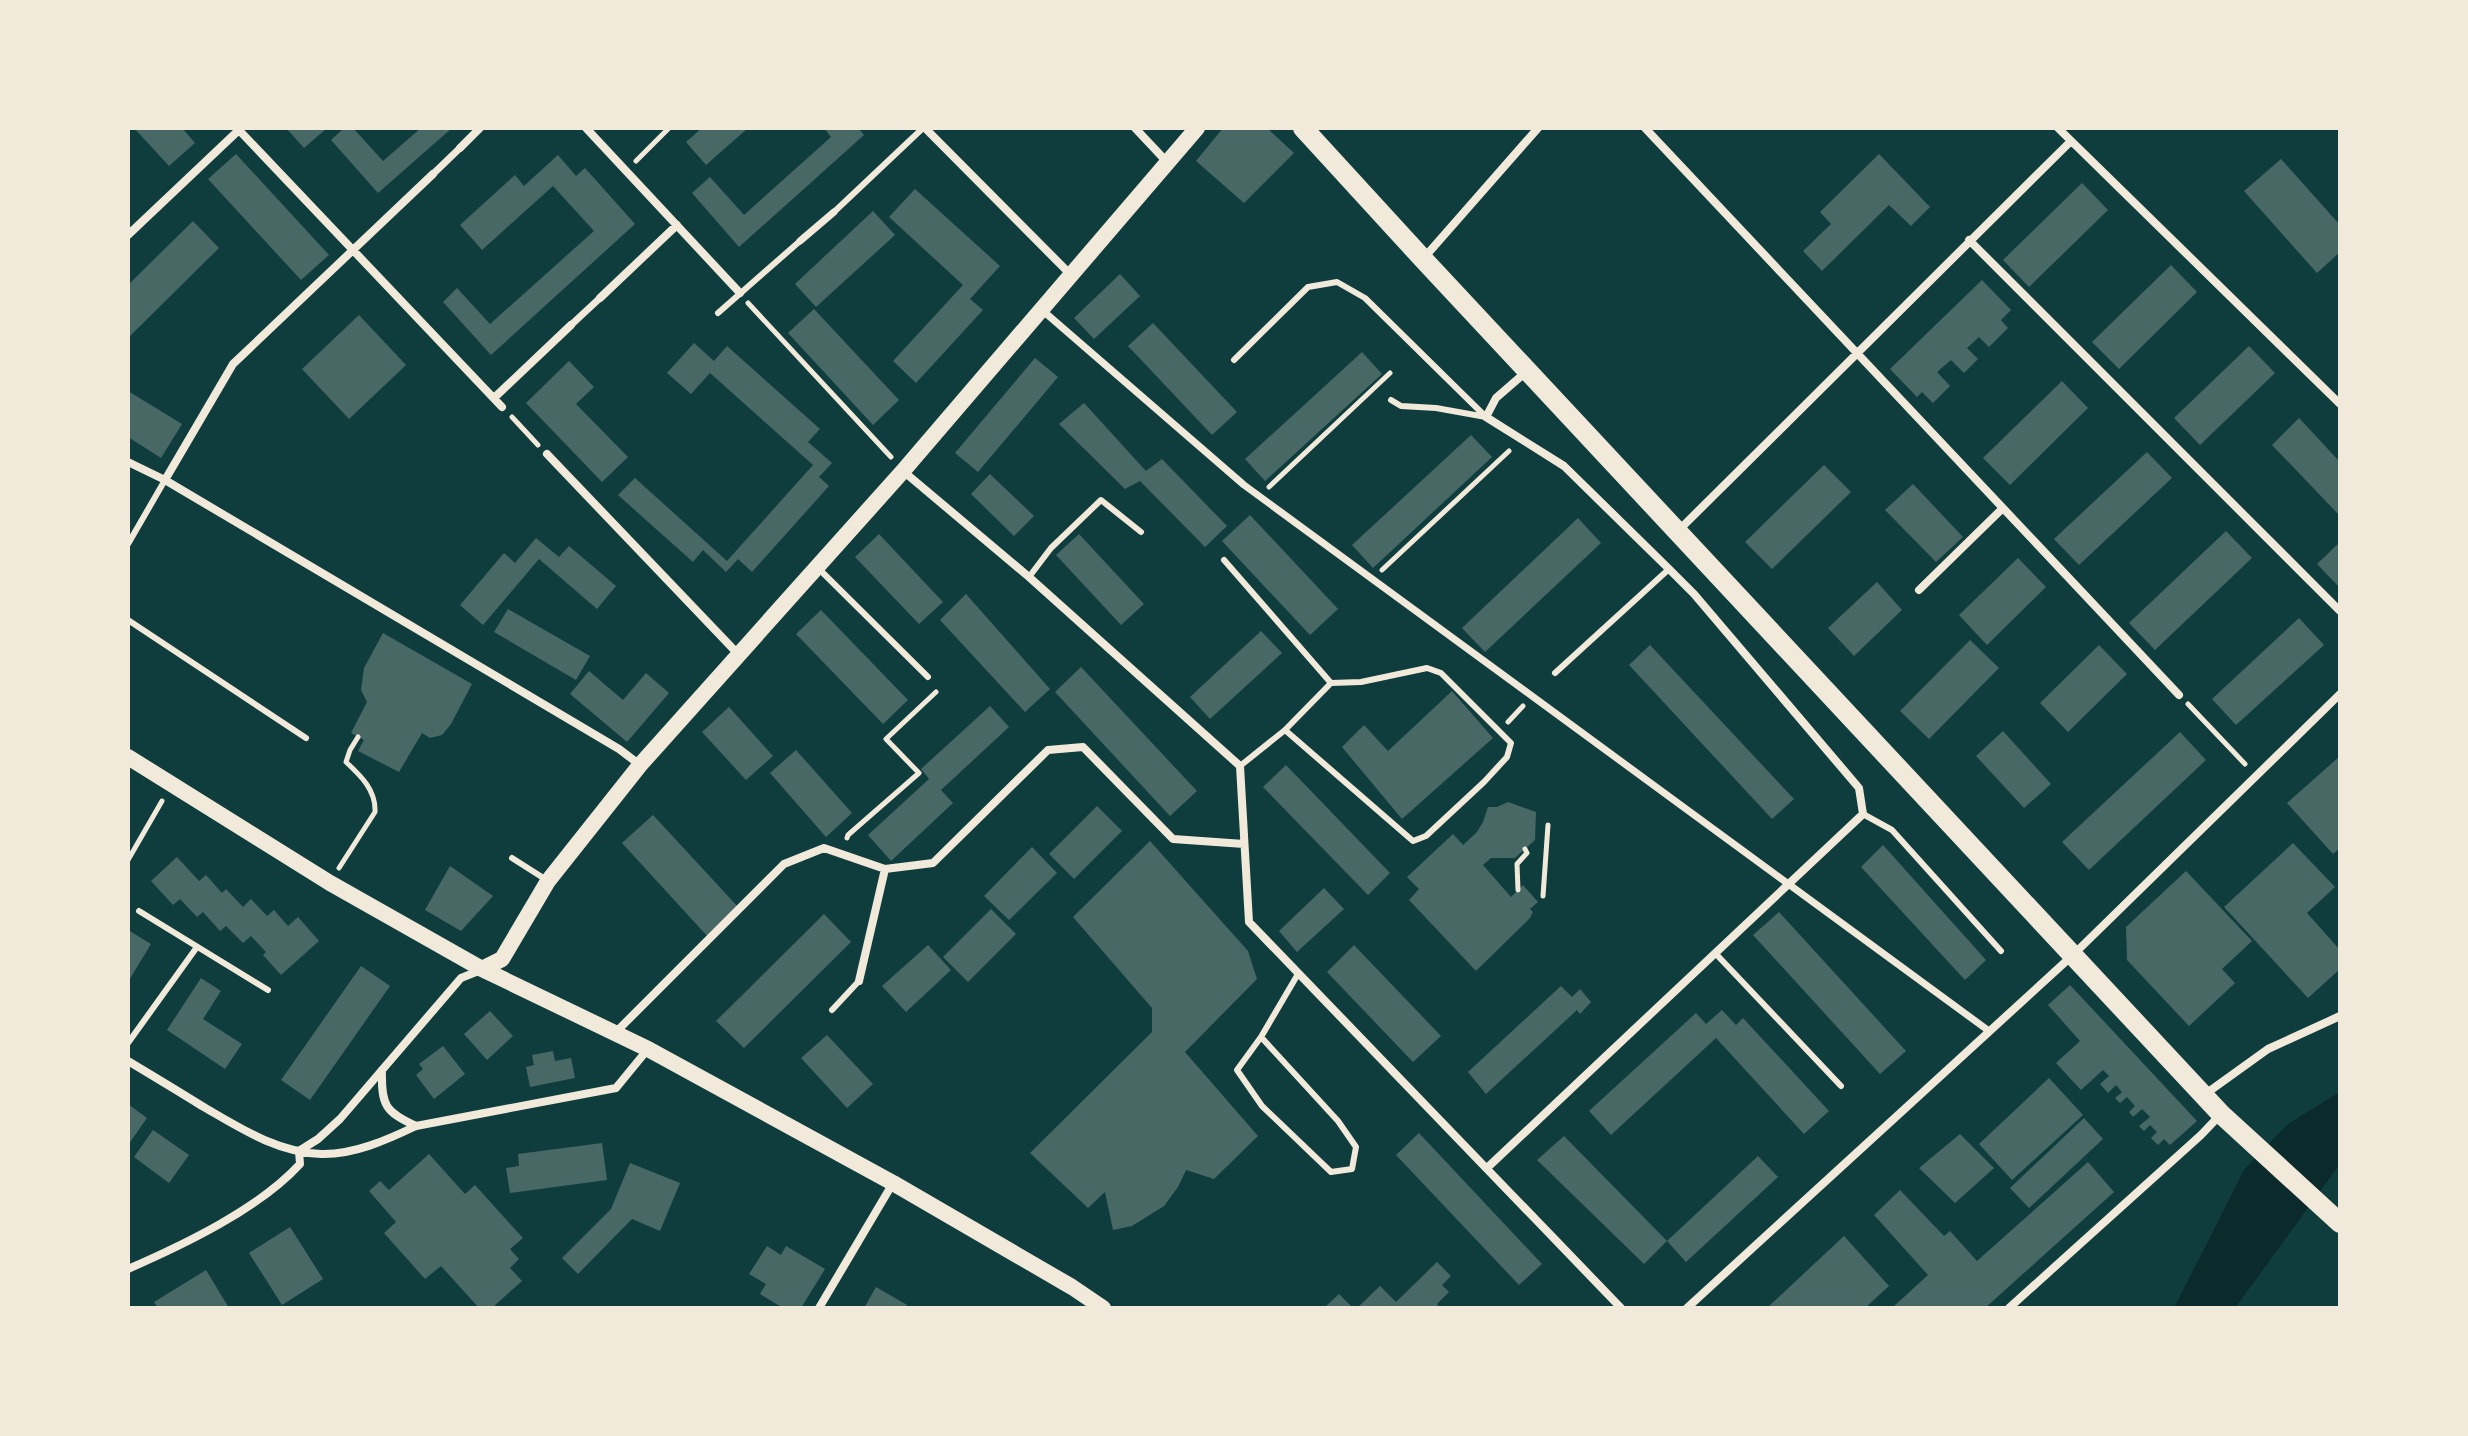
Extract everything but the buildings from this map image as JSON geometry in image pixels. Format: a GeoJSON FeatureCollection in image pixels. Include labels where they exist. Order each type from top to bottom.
{"type":"FeatureCollection","features":[{"type":"Feature","properties":{"kind":"main road"},"geometry":{"type":"LineString","coordinates":[[482,969],[502,959],[548,881],[640,765],[903,471],[1197,128]]}},
{"type":"Feature","properties":{"kind":"main road"},"geometry":{"type":"LineString","coordinates":[[1303,128],[2221,1114],[2340,1223]]}},
{"type":"Feature","properties":{"kind":"main road"},"geometry":{"type":"LineString","coordinates":[[128,757],[330,883],[482,969],[648,1049],[893,1183],[1103,1308]]}},
{"type":"Feature","properties":{"kind":"street"},"geometry":{"type":"LineString","coordinates":[[165,480],[233,364],[480,128]]}},
{"type":"Feature","properties":{"kind":"street"},"geometry":{"type":"LineString","coordinates":[[586,128],[740,293]]}},
{"type":"Feature","properties":{"kind":"street"},"geometry":{"type":"LineString","coordinates":[[924,128],[1072,276]]}},
{"type":"Feature","properties":{"kind":"street"},"geometry":{"type":"LineString","coordinates":[[1135,128],[1167,162]]}},
{"type":"Feature","properties":{"kind":"street"},"geometry":{"type":"LineString","coordinates":[[1423,259],[1538,128]]}},
{"type":"Feature","properties":{"kind":"street"},"geometry":{"type":"LineString","coordinates":[[1645,128],[2179,695]]}},
{"type":"Feature","properties":{"kind":"street"},"geometry":{"type":"LineString","coordinates":[[2058,128],[2340,404]]}},
{"type":"Feature","properties":{"kind":"street"},"geometry":{"type":"LineString","coordinates":[[128,235],[240,129],[502,407]]}},
{"type":"Feature","properties":{"kind":"street"},"geometry":{"type":"LineString","coordinates":[[1677,531],[2071,141]]}},
{"type":"Feature","properties":{"kind":"street"},"geometry":{"type":"LineString","coordinates":[[800,241],[834,212]]}},
{"type":"Feature","properties":{"kind":"street"},"geometry":{"type":"LineString","coordinates":[[494,398],[677,225]]}},
{"type":"Feature","properties":{"kind":"street"},"geometry":{"type":"LineString","coordinates":[[1969,240],[2340,611]]}},
{"type":"Feature","properties":{"kind":"street"},"geometry":{"type":"LineString","coordinates":[[1042,310],[1259,496],[1989,1031]]}},
{"type":"Feature","properties":{"kind":"street"},"geometry":{"type":"LineString","coordinates":[[1487,1168],[1863,814],[1859,788],[1694,594],[1564,466],[1486,417],[1496,398],[1527,371]]}},
{"type":"Feature","properties":{"kind":"street"},"geometry":{"type":"LineString","coordinates":[[547,454],[739,655]]}},
{"type":"Feature","properties":{"kind":"street"},"geometry":{"type":"LineString","coordinates":[[128,462],[165,480],[619,749],[640,765]]}},
{"type":"Feature","properties":{"kind":"street"},"geometry":{"type":"LineString","coordinates":[[903,471],[1029,577],[1240,766],[1249,922],[1621,1308]]}},
{"type":"Feature","properties":{"kind":"street"},"geometry":{"type":"LineString","coordinates":[[1919,590],[2003,508]]}},
{"type":"Feature","properties":{"kind":"street"},"geometry":{"type":"LineString","coordinates":[[1687,1308],[1696,1304],[2074,954],[2340,694]]}},
{"type":"Feature","properties":{"kind":"street"},"geometry":{"type":"LineString","coordinates":[[615,1033],[784,864],[824,848],[885,869],[933,863],[1048,750],[1083,747],[1173,839],[1244,844]]}},
{"type":"Feature","properties":{"kind":"street"},"geometry":{"type":"LineString","coordinates":[[859,981],[885,869]]}},
{"type":"Feature","properties":{"kind":"street"},"geometry":{"type":"LineString","coordinates":[[299,1151],[340,1119],[461,978],[482,969]]}},
{"type":"Feature","properties":{"kind":"street"},"geometry":{"type":"LineString","coordinates":[[2204,1095],[2268,1049],[2340,1016]]}},
{"type":"Feature","properties":{"kind":"street"},"geometry":{"type":"LineString","coordinates":[[128,1061],[258,1139],[299,1151],[324,1154],[386,1140],[416,1126],[616,1088],[648,1049]]}},
{"type":"Feature","properties":{"kind":"street"},"geometry":{"type":"LineString","coordinates":[[382,1070],[383,1098],[393,1115],[416,1126]]}},
{"type":"Feature","properties":{"kind":"street"},"geometry":{"type":"LineString","coordinates":[[2009,1308],[2221,1114]]}},
{"type":"Feature","properties":{"kind":"street"},"geometry":{"type":"LineString","coordinates":[[128,1269],[180,1247],[283,1183],[300,1164],[299,1151]]}},
{"type":"Feature","properties":{"kind":"street"},"geometry":{"type":"LineString","coordinates":[[819,1308],[893,1183]]}},
{"type":"Feature","properties":{"kind":"lane"},"geometry":{"type":"LineString","coordinates":[[834,212],[924,128]]}},
{"type":"Feature","properties":{"kind":"lane"},"geometry":{"type":"LineString","coordinates":[[718,313],[800,241]]}},
{"type":"Feature","properties":{"kind":"lane"},"geometry":{"type":"LineString","coordinates":[[1234,360],[1308,287],[1337,282],[1365,298],[1486,417]]}},
{"type":"Feature","properties":{"kind":"lane"},"geometry":{"type":"LineString","coordinates":[[1391,400],[1401,406],[1436,408],[1486,417]]}},
{"type":"Feature","properties":{"kind":"lane"},"geometry":{"type":"LineString","coordinates":[[128,544],[165,480]]}},
{"type":"Feature","properties":{"kind":"lane"},"geometry":{"type":"LineString","coordinates":[[1029,577],[1051,548],[1101,500],[1141,532]]}},
{"type":"Feature","properties":{"kind":"lane"},"geometry":{"type":"LineString","coordinates":[[1224,560],[1331,683]]}},
{"type":"Feature","properties":{"kind":"lane"},"geometry":{"type":"LineString","coordinates":[[817,566],[928,677]]}},
{"type":"Feature","properties":{"kind":"lane"},"geometry":{"type":"LineString","coordinates":[[1555,673],[1669,569]]}},
{"type":"Feature","properties":{"kind":"lane"},"geometry":{"type":"LineString","coordinates":[[128,620],[306,738]]}},
{"type":"Feature","properties":{"kind":"lane"},"geometry":{"type":"LineString","coordinates":[[1240,766],[1285,730],[1331,683],[1361,682],[1427,668],[1441,673],[1511,743],[1507,757],[1426,836],[1413,841],[1285,730]]}},
{"type":"Feature","properties":{"kind":"lane"},"geometry":{"type":"LineString","coordinates":[[1863,814],[1892,830],[2001,951]]}},
{"type":"Feature","properties":{"kind":"lane"},"geometry":{"type":"LineString","coordinates":[[512,858],[548,881]]}},
{"type":"Feature","properties":{"kind":"lane"},"geometry":{"type":"LineString","coordinates":[[139,911],[268,990]]}},
{"type":"Feature","properties":{"kind":"lane"},"geometry":{"type":"LineString","coordinates":[[128,1043],[197,947]]}},
{"type":"Feature","properties":{"kind":"lane"},"geometry":{"type":"LineString","coordinates":[[1716,954],[1841,1086]]}},
{"type":"Feature","properties":{"kind":"lane"},"geometry":{"type":"LineString","coordinates":[[1261,1037],[1338,1121],[1356,1147],[1352,1169],[1331,1172],[1262,1106],[1237,1070],[1261,1037],[1298,974]]}},
{"type":"Feature","properties":{"kind":"lane"},"geometry":{"type":"LineString","coordinates":[[832,1010],[859,981]]}},
{"type":"Feature","properties":{"kind":"path"},"geometry":{"type":"LineString","coordinates":[[627,171],[669,128]]}},
{"type":"Feature","properties":{"kind":"path"},"geometry":{"type":"LineString","coordinates":[[740,293],[903,471]]}},
{"type":"Feature","properties":{"kind":"path"},"geometry":{"type":"LineString","coordinates":[[1259,496],[1390,373]]}},
{"type":"Feature","properties":{"kind":"path"},"geometry":{"type":"LineString","coordinates":[[502,407],[547,454]]}},
{"type":"Feature","properties":{"kind":"path"},"geometry":{"type":"LineString","coordinates":[[1372,579],[1522,439]]}},
{"type":"Feature","properties":{"kind":"path"},"geometry":{"type":"LineString","coordinates":[[842,854],[848,835],[919,773],[886,739],[936,692],[928,677]]}},
{"type":"Feature","properties":{"kind":"path"},"geometry":{"type":"LineString","coordinates":[[2179,695],[2256,776]]}},
{"type":"Feature","properties":{"kind":"path"},"geometry":{"type":"LineString","coordinates":[[1499,731],[1533,696]]}},
{"type":"Feature","properties":{"kind":"path"},"geometry":{"type":"LineString","coordinates":[[330,883],[375,812],[375,804],[364,779],[346,762],[358,737]]}},
{"type":"Feature","properties":{"kind":"path"},"geometry":{"type":"LineString","coordinates":[[128,860],[173,783]]}},
{"type":"Feature","properties":{"kind":"path"},"geometry":{"type":"LineString","coordinates":[[1543,896],[1548,825]]}},
{"type":"Feature","properties":{"kind":"path"},"geometry":{"type":"LineString","coordinates":[[1518,890],[1517,864],[1527,853],[1525,849]]}},
{"type":"Feature","properties":{"kind":"water"},"geometry":{"type":"Polygon","coordinates":[[[2340,1092],[2340,1164],[2235,1308],[2174,1308],[2244,1170],[2288,1124],[2340,1092]]]}}]}
